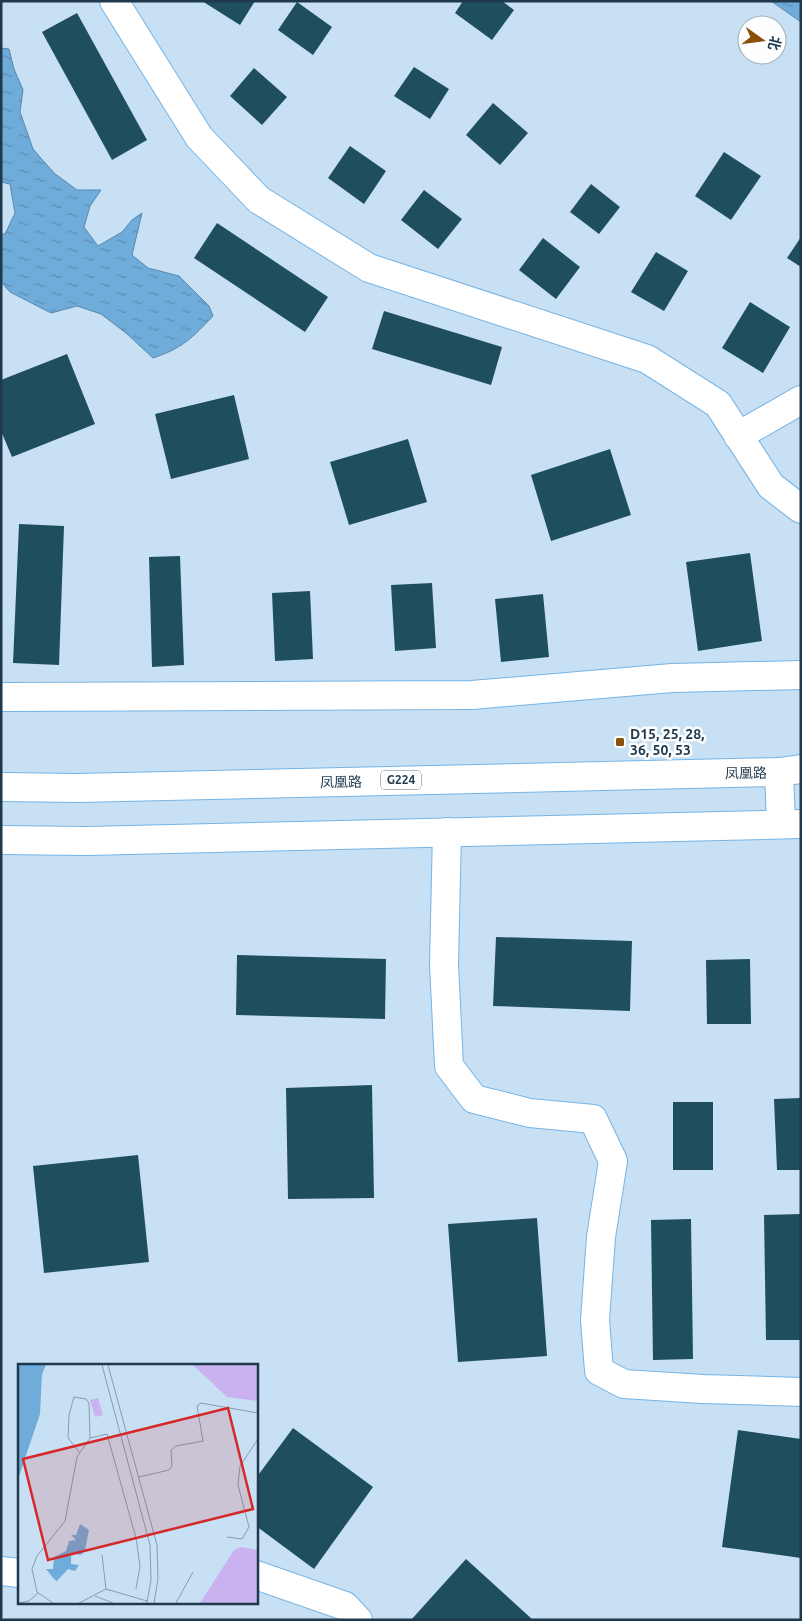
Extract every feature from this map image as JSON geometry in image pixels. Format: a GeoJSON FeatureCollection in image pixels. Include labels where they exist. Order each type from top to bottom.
{"type":"FeatureCollection","features":[{"type":"Feature","properties":{"kind":"main road"},"geometry":{"type":"LineString","coordinates":[[114,1],[199,137],[258,200],[369,268],[647,359],[718,404],[770,486],[801,509]]}},
{"type":"Feature","properties":{"kind":"main road"},"geometry":{"type":"LineString","coordinates":[[738,436],[801,400]]}},
{"type":"Feature","properties":{"kind":"main road"},"geometry":{"type":"LineString","coordinates":[[1,697],[472,695],[672,678],[801,675]]}},
{"type":"Feature","properties":{"kind":"main road"},"geometry":{"type":"LineString","coordinates":[[1,840],[87,841],[791,824],[790,771]]}},
{"type":"Feature","properties":{"kind":"main road","name":"凤凰路"},"geometry":{"type":"LineString","coordinates":[[1,786],[88,788],[790,771]]}},
{"type":"Feature","properties":{"kind":"main road"},"geometry":{"type":"LineString","coordinates":[[447,832],[444,964],[449,1066],[474,1099],[530,1113],[593,1119],[613,1161],[601,1237],[596,1320],[599,1371],[624,1384],[801,1392]]}},
{"type":"Feature","properties":{"kind":"main road"},"geometry":{"type":"LineString","coordinates":[[1,1571],[18,1573]]}},
{"type":"Feature","properties":{"kind":"main road"},"geometry":{"type":"LineString","coordinates":[[258,1576],[345,1606],[358,1620]]}},
{"type":"Feature","properties":{"kind":"water"},"geometry":{"type":"Polygon","coordinates":[[[771,1],[801,1],[801,22],[771,1]]]}},
{"type":"Feature","properties":{"kind":"water"},"geometry":{"type":"Polygon","coordinates":[[[1,48],[9,49],[14,69],[23,90],[20,112],[33,149],[54,173],[77,190],[101,190],[90,206],[84,227],[98,246],[122,232],[132,220],[142,213],[132,255],[148,268],[179,276],[209,306],[213,316],[180,346],[153,358],[126,333],[101,314],[77,306],[51,313],[10,292],[1,282],[1,234],[5,234],[15,213],[10,184],[1,182],[1,48]]]}},
{"type":"Feature","properties":{"kind":"building"},"geometry":{"type":"Polygon","coordinates":[[[202,1],[255,1],[240,25],[202,1]]]}},
{"type":"Feature","properties":{"kind":"building"},"geometry":{"type":"Polygon","coordinates":[[[463,1],[502,1],[514,10],[492,40],[455,13],[463,1]]]}},
{"type":"Feature","properties":{"kind":"building"},"geometry":{"type":"Polygon","coordinates":[[[297,2],[332,27],[313,55],[278,30],[297,2]]]}},
{"type":"Feature","properties":{"kind":"building"},"geometry":{"type":"Polygon","coordinates":[[[77,13],[147,140],[112,160],[42,32],[77,13]]]}},
{"type":"Feature","properties":{"kind":"building"},"geometry":{"type":"Polygon","coordinates":[[[414,67],[449,89],[430,119],[394,96],[414,67]]]}},
{"type":"Feature","properties":{"kind":"building"},"geometry":{"type":"Polygon","coordinates":[[[254,68],[287,97],[262,125],[230,96],[254,68]]]}},
{"type":"Feature","properties":{"kind":"building"},"geometry":{"type":"Polygon","coordinates":[[[493,103],[528,133],[500,165],[466,135],[493,103]]]}},
{"type":"Feature","properties":{"kind":"building"},"geometry":{"type":"Polygon","coordinates":[[[350,146],[386,171],[364,204],[328,178],[350,146]]]}},
{"type":"Feature","properties":{"kind":"building"},"geometry":{"type":"Polygon","coordinates":[[[724,152],[761,176],[731,220],[695,196],[724,152]]]}},
{"type":"Feature","properties":{"kind":"building"},"geometry":{"type":"Polygon","coordinates":[[[591,184],[620,207],[599,234],[570,212],[591,184]]]}},
{"type":"Feature","properties":{"kind":"building"},"geometry":{"type":"Polygon","coordinates":[[[424,190],[462,219],[438,249],[401,220],[424,190]]]}},
{"type":"Feature","properties":{"kind":"building"},"geometry":{"type":"Polygon","coordinates":[[[217,223],[328,297],[305,332],[194,258],[217,223]]]}},
{"type":"Feature","properties":{"kind":"building"},"geometry":{"type":"Polygon","coordinates":[[[801,237],[801,267],[787,258],[801,237]]]}},
{"type":"Feature","properties":{"kind":"building"},"geometry":{"type":"Polygon","coordinates":[[[543,238],[580,267],[556,299],[519,270],[543,238]]]}},
{"type":"Feature","properties":{"kind":"building"},"geometry":{"type":"Polygon","coordinates":[[[656,252],[688,271],[664,311],[631,292],[656,252]]]}},
{"type":"Feature","properties":{"kind":"building"},"geometry":{"type":"Polygon","coordinates":[[[750,302],[790,327],[763,373],[722,348],[750,302]]]}},
{"type":"Feature","properties":{"kind":"building"},"geometry":{"type":"Polygon","coordinates":[[[384,311],[502,347],[491,385],[372,349],[384,311]]]}},
{"type":"Feature","properties":{"kind":"building"},"geometry":{"type":"Polygon","coordinates":[[[67,354],[95,424],[12,457],[1,431],[1,380],[67,354]]]}},
{"type":"Feature","properties":{"kind":"building"},"geometry":{"type":"Polygon","coordinates":[[[234,395],[249,459],[171,479],[155,414],[234,395]]]}},
{"type":"Feature","properties":{"kind":"building"},"geometry":{"type":"Polygon","coordinates":[[[408,439],[427,502],[349,525],[330,462],[408,439]]]}},
{"type":"Feature","properties":{"kind":"building"},"geometry":{"type":"Polygon","coordinates":[[[610,449],[631,515],[551,541],[531,475],[610,449]]]}},
{"type":"Feature","properties":{"kind":"building"},"geometry":{"type":"Polygon","coordinates":[[[19,524],[64,526],[59,665],[13,663],[19,524]]]}},
{"type":"Feature","properties":{"kind":"building"},"geometry":{"type":"Polygon","coordinates":[[[750,553],[762,641],[698,651],[686,562],[750,553]]]}},
{"type":"Feature","properties":{"kind":"building"},"geometry":{"type":"Polygon","coordinates":[[[180,556],[184,665],[152,667],[149,557],[180,556]]]}},
{"type":"Feature","properties":{"kind":"building"},"geometry":{"type":"Polygon","coordinates":[[[432,583],[436,648],[395,651],[391,585],[432,583]]]}},
{"type":"Feature","properties":{"kind":"building"},"geometry":{"type":"Polygon","coordinates":[[[310,591],[313,659],[275,661],[272,593],[310,591]]]}},
{"type":"Feature","properties":{"kind":"building"},"geometry":{"type":"Polygon","coordinates":[[[543,594],[549,657],[501,662],[495,599],[543,594]]]}},
{"type":"Feature","properties":{"kind":"building"},"geometry":{"type":"Polygon","coordinates":[[[496,937],[632,941],[630,1011],[493,1006],[496,937]]]}},
{"type":"Feature","properties":{"kind":"building"},"geometry":{"type":"Polygon","coordinates":[[[237,955],[386,959],[385,1019],[236,1015],[237,955]]]}},
{"type":"Feature","properties":{"kind":"building"},"geometry":{"type":"Polygon","coordinates":[[[750,959],[751,1024],[707,1024],[706,960],[750,959]]]}},
{"type":"Feature","properties":{"kind":"building"},"geometry":{"type":"Polygon","coordinates":[[[372,1085],[374,1198],[288,1199],[286,1088],[372,1085]]]}},
{"type":"Feature","properties":{"kind":"building"},"geometry":{"type":"Polygon","coordinates":[[[801,1098],[801,1170],[777,1170],[774,1099],[801,1098]]]}},
{"type":"Feature","properties":{"kind":"building"},"geometry":{"type":"Polygon","coordinates":[[[673,1102],[713,1102],[713,1170],[673,1170],[673,1102]]]}},
{"type":"Feature","properties":{"kind":"building"},"geometry":{"type":"Polygon","coordinates":[[[138,1155],[149,1262],[44,1273],[33,1166],[138,1155]]]}},
{"type":"Feature","properties":{"kind":"building"},"geometry":{"type":"Polygon","coordinates":[[[801,1214],[801,1340],[766,1340],[764,1215],[801,1214]]]}},
{"type":"Feature","properties":{"kind":"building"},"geometry":{"type":"Polygon","coordinates":[[[537,1218],[547,1356],[458,1362],[448,1224],[537,1218]]]}},
{"type":"Feature","properties":{"kind":"building"},"geometry":{"type":"Polygon","coordinates":[[[691,1219],[693,1359],[653,1360],[651,1220],[691,1219]]]}},
{"type":"Feature","properties":{"kind":"building"},"geometry":{"type":"Polygon","coordinates":[[[293,1428],[373,1487],[314,1569],[258,1527],[258,1475],[293,1428]]]}},
{"type":"Feature","properties":{"kind":"building"},"geometry":{"type":"Polygon","coordinates":[[[738,1430],[801,1439],[801,1558],[722,1547],[738,1430]]]}},
{"type":"Feature","properties":{"kind":"building"},"geometry":{"type":"Polygon","coordinates":[[[466,1559],[533,1620],[411,1620],[466,1559]]]}},
{"type":"Feature","properties":{"kind":"place","name":"D15, 25, 28, 36, 50, 53"},"geometry":{"type":"Point","coordinates":[620,742]}}]}
